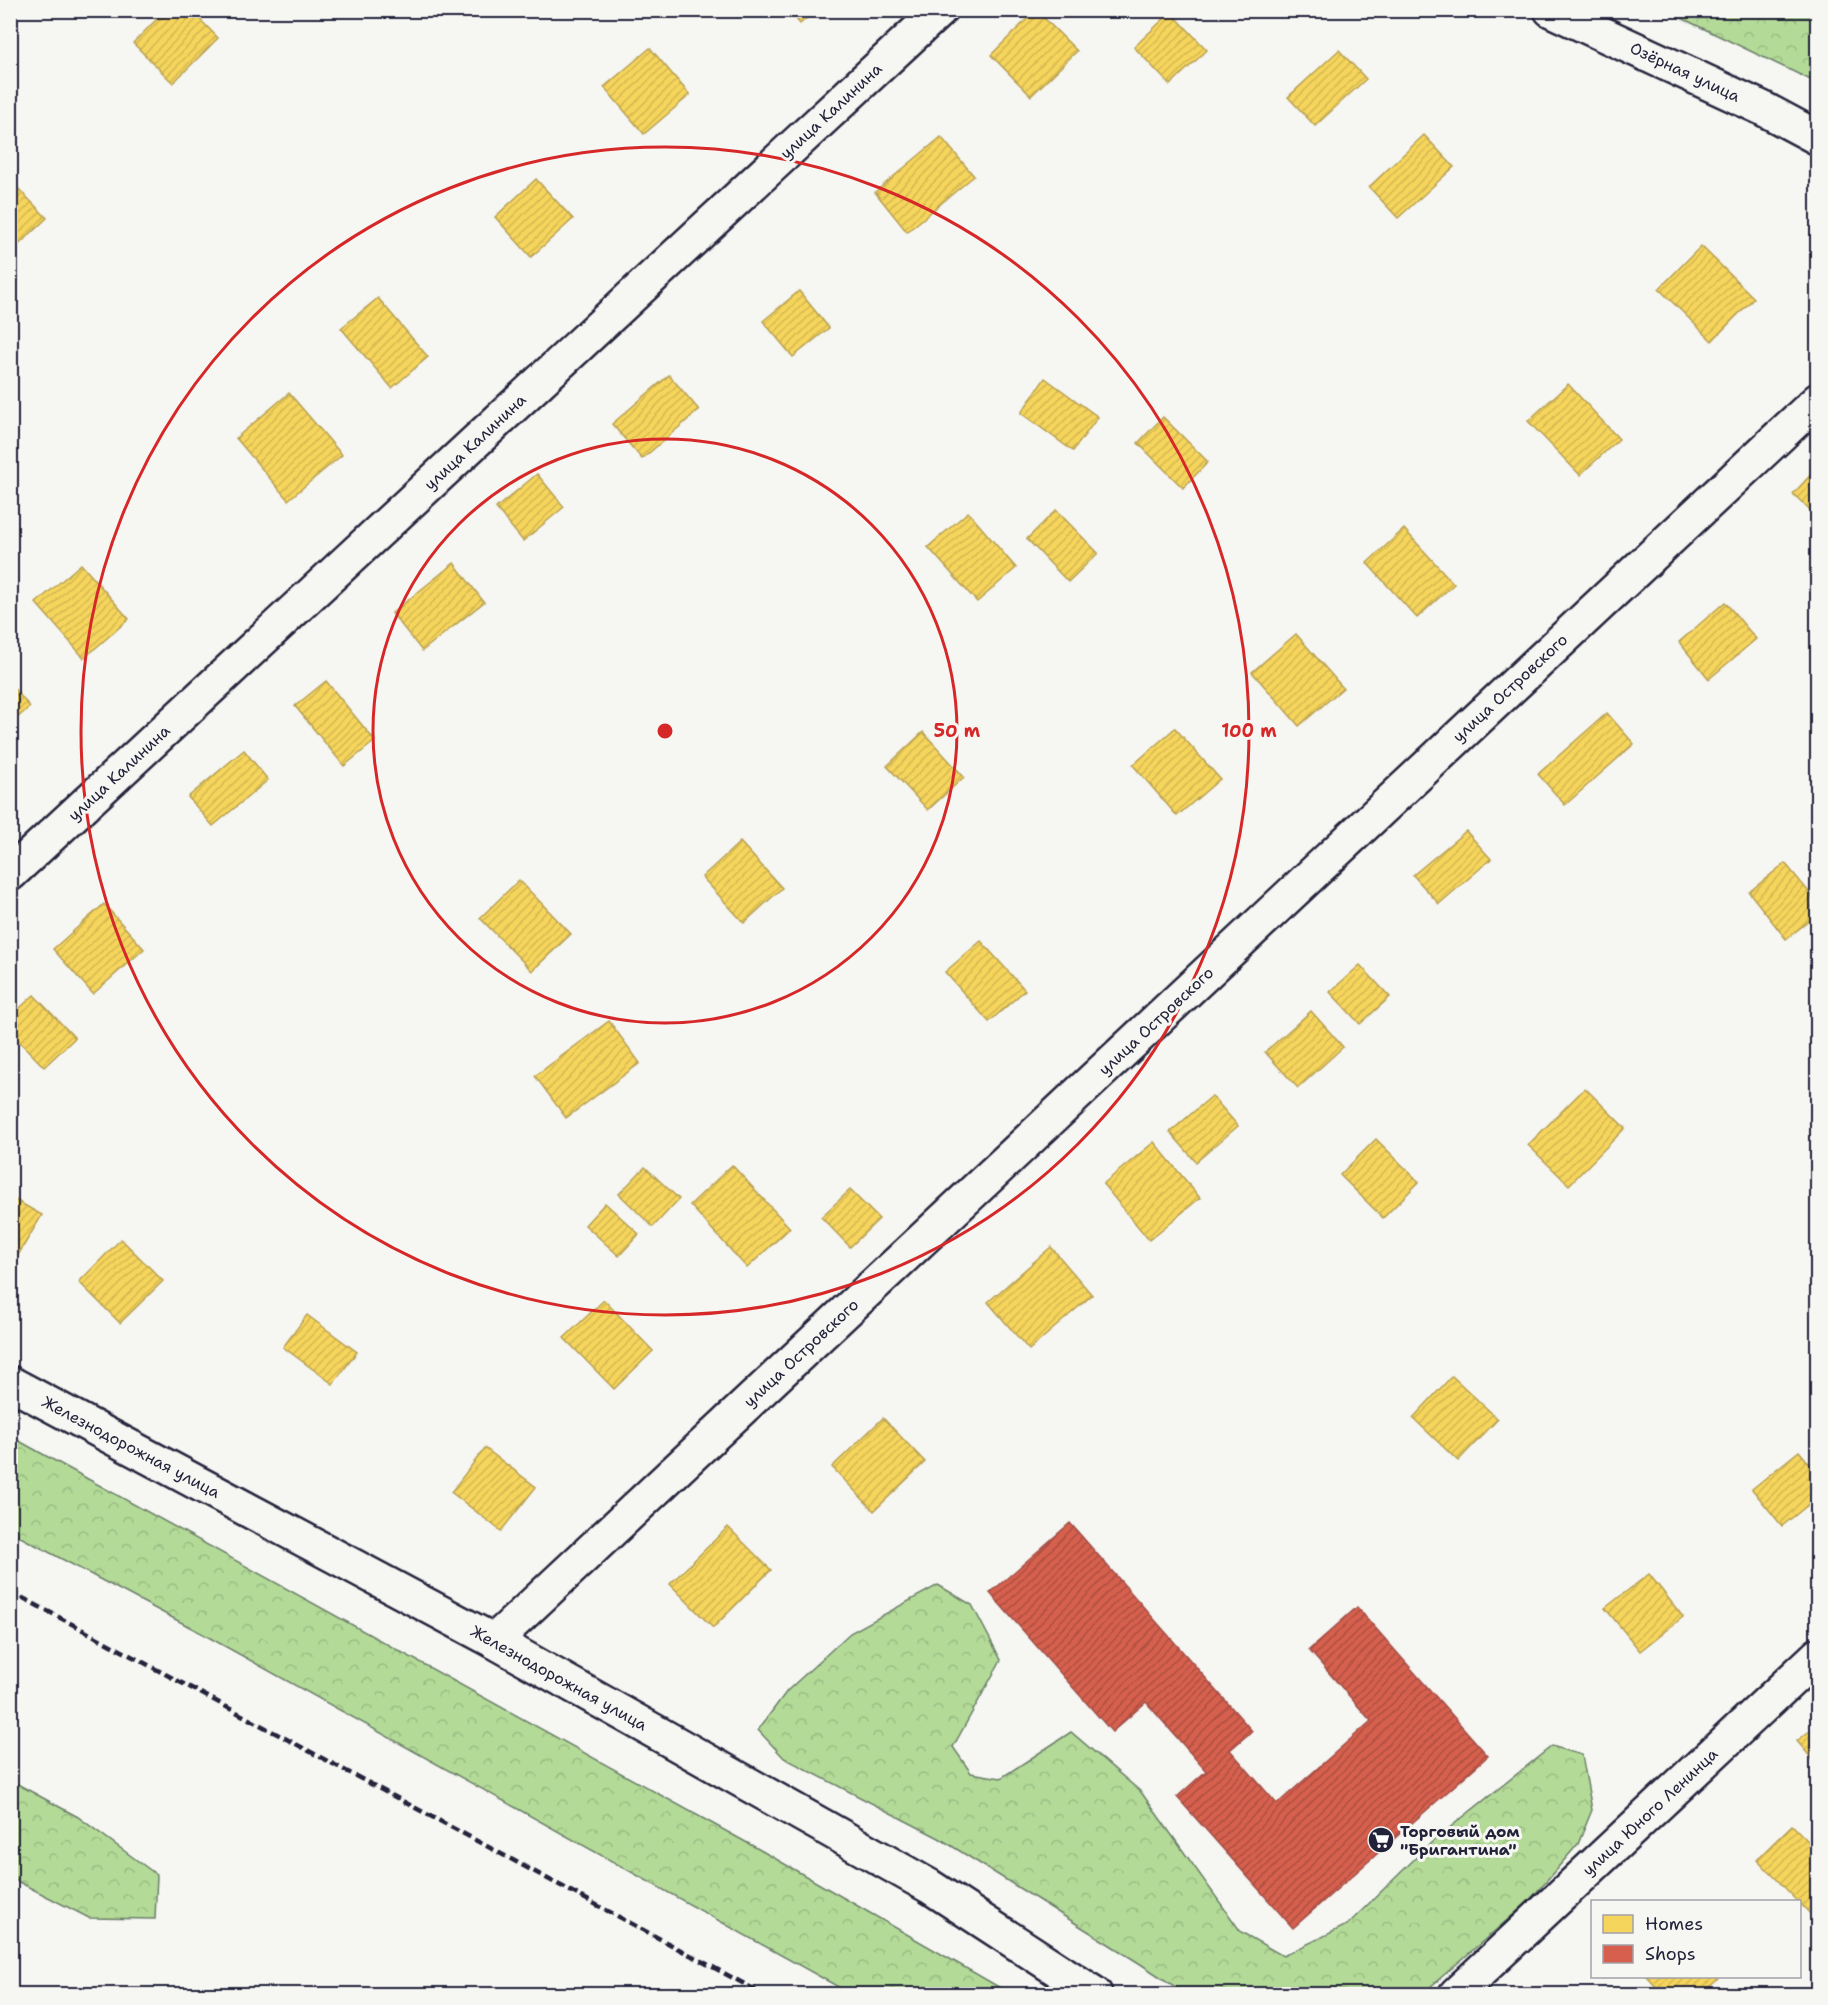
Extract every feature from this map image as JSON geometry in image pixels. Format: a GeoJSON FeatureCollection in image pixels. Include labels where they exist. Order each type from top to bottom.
{"type":"FeatureCollection","features":[{"type":"Feature","properties":{"kind":"street","name":"улица Калинина"},"geometry":{"type":"LineString","coordinates":[[10,874],[940,10]]}},
{"type":"Feature","properties":{"kind":"street","name":"Озёрная улица"},"geometry":{"type":"LineString","coordinates":[[1551,10],[1762,108],[1818,138]]}},
{"type":"Feature","properties":{"kind":"street","name":"улица Островского"},"geometry":{"type":"LineString","coordinates":[[494,1641],[1818,400]]}},
{"type":"Feature","properties":{"kind":"street","name":"Железнодорожная улица"},"geometry":{"type":"LineString","coordinates":[[10,1383],[494,1641],[929,1886],[1095,1995]]}},
{"type":"Feature","properties":{"kind":"street","name":"улица Юного Ленинца"},"geometry":{"type":"LineString","coordinates":[[1456,1995],[1818,1655]]}},
{"type":"Feature","properties":{"kind":"green space"},"geometry":{"type":"Polygon","coordinates":[[[1667,11],[1817,11],[1817,83],[1667,11]]]}},
{"type":"Feature","properties":{"kind":"green space"},"geometry":{"type":"Polygon","coordinates":[[[10,1436],[762,1851],[1011,1994],[851,1994],[201,1633],[11,1532],[10,1436]]]}},
{"type":"Feature","properties":{"kind":"green space"},"geometry":{"type":"Polygon","coordinates":[[[938,1585],[972,1605],[1001,1660],[953,1747],[971,1773],[1001,1778],[1071,1732],[1141,1792],[1241,1932],[1283,1956],[1347,1925],[1433,1841],[1552,1746],[1582,1755],[1592,1810],[1578,1844],[1528,1902],[1422,1994],[1186,1994],[939,1838],[784,1758],[758,1730],[787,1691],[850,1633],[938,1585]]]}},
{"type":"Feature","properties":{"kind":"green space"},"geometry":{"type":"Polygon","coordinates":[[[10,1780],[78,1817],[157,1875],[155,1919],[89,1918],[11,1878],[10,1780]]]}},
{"type":"Feature","properties":{"kind":"building: Homes"},"geometry":{"type":"Polygon","coordinates":[[[166,10],[191,10],[218,38],[173,83],[133,43],[166,10]]]}},
{"type":"Feature","properties":{"kind":"building: Homes"},"geometry":{"type":"Polygon","coordinates":[[[789,10],[816,10],[800,24],[789,10]]]}},
{"type":"Feature","properties":{"kind":"building: Homes"},"geometry":{"type":"Polygon","coordinates":[[[1036,10],[1077,51],[1031,96],[991,55],[1036,10]]]}},
{"type":"Feature","properties":{"kind":"building: Homes"},"geometry":{"type":"Polygon","coordinates":[[[1171,12],[1207,50],[1170,85],[1134,47],[1171,12]]]}},
{"type":"Feature","properties":{"kind":"building: Homes"},"geometry":{"type":"Polygon","coordinates":[[[650,48],[690,95],[644,134],[604,87],[650,48]]]}},
{"type":"Feature","properties":{"kind":"building: Homes"},"geometry":{"type":"Polygon","coordinates":[[[1339,50],[1366,79],[1315,126],[1288,97],[1339,50]]]}},
{"type":"Feature","properties":{"kind":"building: Homes"},"geometry":{"type":"Polygon","coordinates":[[[1424,135],[1454,167],[1398,218],[1369,187],[1424,135]]]}},
{"type":"Feature","properties":{"kind":"building: Homes"},"geometry":{"type":"Polygon","coordinates":[[[941,137],[974,176],[907,232],[875,192],[941,137]]]}},
{"type":"Feature","properties":{"kind":"building: Homes"},"geometry":{"type":"Polygon","coordinates":[[[536,179],[573,219],[531,257],[495,217],[536,179]]]}},
{"type":"Feature","properties":{"kind":"building: Homes"},"geometry":{"type":"Polygon","coordinates":[[[10,180],[47,218],[10,253],[10,180]]]}},
{"type":"Feature","properties":{"kind":"building: Homes"},"geometry":{"type":"Polygon","coordinates":[[[1701,246],[1754,298],[1712,341],[1659,289],[1701,246]]]}},
{"type":"Feature","properties":{"kind":"building: Homes"},"geometry":{"type":"Polygon","coordinates":[[[799,291],[829,328],[793,357],[763,321],[799,291]]]}},
{"type":"Feature","properties":{"kind":"building: Homes"},"geometry":{"type":"Polygon","coordinates":[[[378,298],[428,357],[392,388],[341,328],[378,298]]]}},
{"type":"Feature","properties":{"kind":"building: Homes"},"geometry":{"type":"Polygon","coordinates":[[[669,375],[699,410],[642,459],[612,424],[669,375]]]}},
{"type":"Feature","properties":{"kind":"building: Homes"},"geometry":{"type":"Polygon","coordinates":[[[1045,378],[1098,417],[1073,451],[1021,413],[1045,378]]]}},
{"type":"Feature","properties":{"kind":"building: Homes"},"geometry":{"type":"Polygon","coordinates":[[[1568,384],[1619,439],[1580,475],[1528,421],[1568,384]]]}},
{"type":"Feature","properties":{"kind":"building: Homes"},"geometry":{"type":"Polygon","coordinates":[[[289,393],[342,455],[288,500],[236,438],[289,393]]]}},
{"type":"Feature","properties":{"kind":"building: Homes"},"geometry":{"type":"Polygon","coordinates":[[[1163,417],[1208,462],[1183,488],[1138,443],[1163,417]]]}},
{"type":"Feature","properties":{"kind":"building: Homes"},"geometry":{"type":"Polygon","coordinates":[[[1818,467],[1818,517],[1793,494],[1818,467]]]}},
{"type":"Feature","properties":{"kind":"building: Homes"},"geometry":{"type":"Polygon","coordinates":[[[537,474],[564,507],[523,541],[496,508],[537,474]]]}},
{"type":"Feature","properties":{"kind":"building: Homes"},"geometry":{"type":"Polygon","coordinates":[[[1056,510],[1098,553],[1068,582],[1027,539],[1056,510]]]}},
{"type":"Feature","properties":{"kind":"building: Homes"},"geometry":{"type":"Polygon","coordinates":[[[968,512],[1016,568],[977,602],[928,547],[968,512]]]}},
{"type":"Feature","properties":{"kind":"building: Homes"},"geometry":{"type":"Polygon","coordinates":[[[1404,529],[1454,584],[1417,618],[1367,563],[1404,529]]]}},
{"type":"Feature","properties":{"kind":"building: Homes"},"geometry":{"type":"Polygon","coordinates":[[[454,563],[484,602],[422,651],[392,613],[454,563]]]}},
{"type":"Feature","properties":{"kind":"building: Homes"},"geometry":{"type":"Polygon","coordinates":[[[81,564],[129,619],[84,658],[36,603],[81,564]]]}},
{"type":"Feature","properties":{"kind":"building: Homes"},"geometry":{"type":"Polygon","coordinates":[[[1725,602],[1756,639],[1709,679],[1679,642],[1725,602]]]}},
{"type":"Feature","properties":{"kind":"building: Homes"},"geometry":{"type":"Polygon","coordinates":[[[1296,634],[1343,688],[1299,726],[1252,672],[1296,634]]]}},
{"type":"Feature","properties":{"kind":"building: Homes"},"geometry":{"type":"Polygon","coordinates":[[[326,681],[375,741],[344,766],[295,706],[326,681]]]}},
{"type":"Feature","properties":{"kind":"building: Homes"},"geometry":{"type":"Polygon","coordinates":[[[10,684],[30,707],[10,724],[10,684]]]}},
{"type":"Feature","properties":{"kind":"building: Homes"},"geometry":{"type":"Polygon","coordinates":[[[1607,713],[1634,744],[1565,805],[1538,774],[1607,713]]]}},
{"type":"Feature","properties":{"kind":"building: Homes"},"geometry":{"type":"Polygon","coordinates":[[[1175,728],[1220,779],[1177,816],[1133,765],[1175,728]]]}},
{"type":"Feature","properties":{"kind":"building: Homes"},"geometry":{"type":"Polygon","coordinates":[[[923,732],[964,777],[928,810],[887,766],[923,732]]]}},
{"type":"Feature","properties":{"kind":"building: Homes"},"geometry":{"type":"Polygon","coordinates":[[[244,750],[268,780],[213,826],[188,797],[244,750]]]}},
{"type":"Feature","properties":{"kind":"building: Homes"},"geometry":{"type":"Polygon","coordinates":[[[1466,831],[1491,859],[1439,904],[1413,875],[1466,831]]]}},
{"type":"Feature","properties":{"kind":"building: Homes"},"geometry":{"type":"Polygon","coordinates":[[[740,842],[782,888],[744,923],[702,877],[740,842]]]}},
{"type":"Feature","properties":{"kind":"building: Homes"},"geometry":{"type":"Polygon","coordinates":[[[1785,863],[1818,903],[1818,914],[1786,939],[1749,892],[1785,863]]]}},
{"type":"Feature","properties":{"kind":"building: Homes"},"geometry":{"type":"Polygon","coordinates":[[[519,880],[571,934],[532,971],[480,918],[519,880]]]}},
{"type":"Feature","properties":{"kind":"building: Homes"},"geometry":{"type":"Polygon","coordinates":[[[104,904],[144,949],[93,994],[53,949],[104,904]]]}},
{"type":"Feature","properties":{"kind":"building: Homes"},"geometry":{"type":"Polygon","coordinates":[[[981,941],[1025,990],[989,1022],[945,972],[981,941]]]}},
{"type":"Feature","properties":{"kind":"building: Homes"},"geometry":{"type":"Polygon","coordinates":[[[1360,965],[1390,997],[1360,1024],[1330,992],[1360,965]]]}},
{"type":"Feature","properties":{"kind":"building: Homes"},"geometry":{"type":"Polygon","coordinates":[[[34,995],[75,1038],[44,1067],[10,1032],[10,1017],[34,995]]]}},
{"type":"Feature","properties":{"kind":"building: Homes"},"geometry":{"type":"Polygon","coordinates":[[[1311,1011],[1343,1047],[1298,1088],[1265,1052],[1311,1011]]]}},
{"type":"Feature","properties":{"kind":"building: Homes"},"geometry":{"type":"Polygon","coordinates":[[[609,1021],[640,1063],[566,1118],[535,1076],[609,1021]]]}},
{"type":"Feature","properties":{"kind":"building: Homes"},"geometry":{"type":"Polygon","coordinates":[[[1585,1088],[1625,1128],[1569,1185],[1528,1145],[1585,1088]]]}},
{"type":"Feature","properties":{"kind":"building: Homes"},"geometry":{"type":"Polygon","coordinates":[[[1212,1096],[1238,1126],[1196,1162],[1170,1132],[1212,1096]]]}},
{"type":"Feature","properties":{"kind":"building: Homes"},"geometry":{"type":"Polygon","coordinates":[[[1376,1139],[1419,1182],[1383,1218],[1340,1175],[1376,1139]]]}},
{"type":"Feature","properties":{"kind":"building: Homes"},"geometry":{"type":"Polygon","coordinates":[[[1154,1142],[1200,1198],[1149,1240],[1103,1184],[1154,1142]]]}},
{"type":"Feature","properties":{"kind":"building: Homes"},"geometry":{"type":"Polygon","coordinates":[[[732,1165],[790,1228],[747,1268],[690,1205],[732,1165]]]}},
{"type":"Feature","properties":{"kind":"building: Homes"},"geometry":{"type":"Polygon","coordinates":[[[645,1167],[679,1199],[653,1227],[619,1194],[645,1167]]]}},
{"type":"Feature","properties":{"kind":"building: Homes"},"geometry":{"type":"Polygon","coordinates":[[[850,1190],[879,1219],[850,1247],[821,1217],[850,1190]]]}},
{"type":"Feature","properties":{"kind":"building: Homes"},"geometry":{"type":"Polygon","coordinates":[[[10,1197],[42,1215],[17,1257],[10,1253],[10,1197]]]}},
{"type":"Feature","properties":{"kind":"building: Homes"},"geometry":{"type":"Polygon","coordinates":[[[605,1203],[639,1234],[619,1256],[585,1225],[605,1203]]]}},
{"type":"Feature","properties":{"kind":"building: Homes"},"geometry":{"type":"Polygon","coordinates":[[[121,1239],[163,1281],[120,1323],[79,1282],[121,1239]]]}},
{"type":"Feature","properties":{"kind":"building: Homes"},"geometry":{"type":"Polygon","coordinates":[[[1051,1247],[1092,1295],[1029,1350],[988,1302],[1051,1247]]]}},
{"type":"Feature","properties":{"kind":"building: Homes"},"geometry":{"type":"Polygon","coordinates":[[[604,1300],[653,1351],[614,1389],[564,1338],[604,1300]]]}},
{"type":"Feature","properties":{"kind":"building: Homes"},"geometry":{"type":"Polygon","coordinates":[[[307,1315],[357,1352],[333,1384],[283,1347],[307,1315]]]}},
{"type":"Feature","properties":{"kind":"building: Homes"},"geometry":{"type":"Polygon","coordinates":[[[1452,1376],[1498,1419],[1458,1461],[1413,1418],[1452,1376]]]}},
{"type":"Feature","properties":{"kind":"building: Homes"},"geometry":{"type":"Polygon","coordinates":[[[883,1418],[925,1462],[874,1511],[832,1467],[883,1418]]]}},
{"type":"Feature","properties":{"kind":"building: Homes"},"geometry":{"type":"Polygon","coordinates":[[[485,1448],[536,1487],[501,1531],[451,1492],[485,1448]]]}},
{"type":"Feature","properties":{"kind":"building: Homes"},"geometry":{"type":"Polygon","coordinates":[[[1799,1451],[1818,1474],[1818,1497],[1782,1526],[1752,1489],[1799,1451]]]}},
{"type":"Feature","properties":{"kind":"building: Homes"},"geometry":{"type":"Polygon","coordinates":[[[728,1527],[771,1570],[713,1628],[670,1584],[728,1527]]]}},
{"type":"Feature","properties":{"kind":"building: Homes"},"geometry":{"type":"Polygon","coordinates":[[[1649,1574],[1683,1617],[1640,1651],[1605,1608],[1649,1574]]]}},
{"type":"Feature","properties":{"kind":"building: Homes"},"geometry":{"type":"Polygon","coordinates":[[[1818,1724],[1818,1766],[1797,1741],[1818,1724]]]}},
{"type":"Feature","properties":{"kind":"building: Homes"},"geometry":{"type":"Polygon","coordinates":[[[1792,1825],[1818,1851],[1818,1922],[1801,1904],[1801,1900],[1797,1900],[1757,1859],[1792,1825]]]}},
{"type":"Feature","properties":{"kind":"building: Homes"},"geometry":{"type":"Polygon","coordinates":[[[1648,1978],[1718,1979],[1702,1994],[1663,1994],[1648,1978]]]}},
{"type":"Feature","properties":{"kind":"building: Shops"},"geometry":{"type":"Polygon","coordinates":[[[1070,1523],[1252,1731],[1230,1750],[1277,1804],[1371,1721],[1309,1650],[1357,1607],[1488,1756],[1293,1928],[1177,1797],[1206,1771],[1146,1702],[1112,1732],[990,1593],[1070,1523]]]}},
{"type":"Feature","properties":{"kind":"railway"},"geometry":{"type":"LineString","coordinates":[[10,1591],[763,1994]]}},
{"type":"Feature","properties":{"kind":"place","name":"Торговый дом \"Бригантина\""},"geometry":{"type":"Point","coordinates":[1381,1840]}}]}
